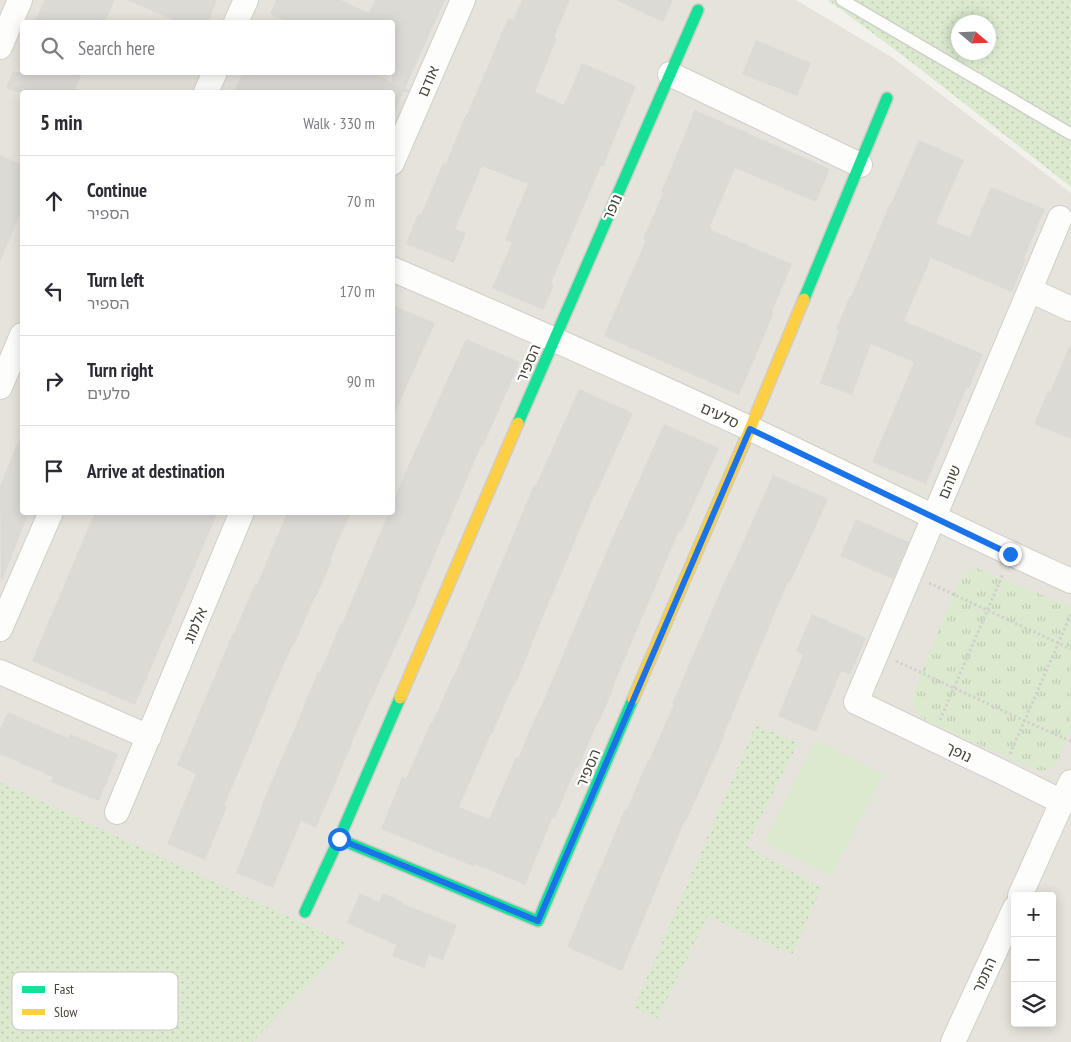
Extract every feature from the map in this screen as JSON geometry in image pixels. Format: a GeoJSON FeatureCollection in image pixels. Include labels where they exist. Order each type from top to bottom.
{"type":"FeatureCollection","features":[{"type":"Feature","properties":{"kind":"street"},"geometry":{"type":"LineString","coordinates":[[237,20],[246,0]]}},
{"type":"Feature","properties":{"kind":"street","name":"אודם"},"geometry":{"type":"LineString","coordinates":[[395,155],[463,0]]}},
{"type":"Feature","properties":{"kind":"street","name":"נופר"},"geometry":{"type":"LineString","coordinates":[[554,339],[698,10]]}},
{"type":"Feature","properties":{"kind":"street"},"geometry":{"type":"LineString","coordinates":[[0,48],[11,11]]}},
{"type":"Feature","properties":{"kind":"street"},"geometry":{"type":"LineString","coordinates":[[670,74],[860,165]]}},
{"type":"Feature","properties":{"kind":"street"},"geometry":{"type":"LineString","coordinates":[[207,90],[214,75]]}},
{"type":"Feature","properties":{"kind":"street"},"geometry":{"type":"LineString","coordinates":[[750,429],[887,98]]}},
{"type":"Feature","properties":{"kind":"street","name":"שוהם"},"geometry":{"type":"LineString","coordinates":[[856,702],[1060,218]]}},
{"type":"Feature","properties":{"kind":"street","name":"סלעים"},"geometry":{"type":"LineString","coordinates":[[395,270],[554,339],[750,429],[1071,582]]}},
{"type":"Feature","properties":{"kind":"street"},"geometry":{"type":"LineString","coordinates":[[1030,290],[1071,309]]}},
{"type":"Feature","properties":{"kind":"street","name":"הספיר"},"geometry":{"type":"LineString","coordinates":[[305,912],[339,839],[554,339]]}},
{"type":"Feature","properties":{"kind":"street"},"geometry":{"type":"LineString","coordinates":[[0,387],[15,343]]}},
{"type":"Feature","properties":{"kind":"street","name":"הספיר"},"geometry":{"type":"LineString","coordinates":[[339,839],[538,921],[750,429]]}},
{"type":"Feature","properties":{"kind":"street"},"geometry":{"type":"LineString","coordinates":[[0,629],[50,515]]}},
{"type":"Feature","properties":{"kind":"street","name":"אלמוג"},"geometry":{"type":"LineString","coordinates":[[117,812],[241,515]]}},
{"type":"Feature","properties":{"kind":"street"},"geometry":{"type":"LineString","coordinates":[[0,672],[149,737]]}},
{"type":"Feature","properties":{"kind":"street","name":"נופך"},"geometry":{"type":"LineString","coordinates":[[856,702],[1002,772],[1064,810]]}},
{"type":"Feature","properties":{"kind":"street"},"geometry":{"type":"LineString","coordinates":[[1022,892],[1064,810]]}},
{"type":"Feature","properties":{"kind":"street","name":"התמר"},"geometry":{"type":"LineString","coordinates":[[953,1042],[1011,917]]}},
{"type":"Feature","properties":{"kind":"lane"},"geometry":{"type":"LineString","coordinates":[[842,0],[1071,134]]}},
{"type":"Feature","properties":{"kind":"path"},"geometry":{"type":"LineString","coordinates":[[932,738],[988,610],[1010,554]]}},
{"type":"Feature","properties":{"kind":"path"},"geometry":{"type":"LineString","coordinates":[[910,574],[1071,649]]}},
{"type":"Feature","properties":{"kind":"path"},"geometry":{"type":"LineString","coordinates":[[1002,772],[1071,614]]}},
{"type":"Feature","properties":{"kind":"path"},"geometry":{"type":"LineString","coordinates":[[877,652],[1071,741]]}},
{"type":"Feature","properties":{"kind":"shaded area"},"geometry":{"type":"Polygon","coordinates":[[[0,0],[796,0],[893,58],[1071,193],[1071,1042],[0,1042],[0,0]]]}},
{"type":"Feature","properties":{"kind":"green space"},"geometry":{"type":"Polygon","coordinates":[[[828,0],[1071,0],[1071,187],[906,58],[828,0]]]}},
{"type":"Feature","properties":{"kind":"green space"},"geometry":{"type":"Polygon","coordinates":[[[974,567],[1071,607],[1071,732],[1055,766],[1045,770],[1036,770],[930,723],[915,709],[913,701],[914,690],[957,586],[964,575],[974,567]]]}},
{"type":"Feature","properties":{"kind":"green space"},"geometry":{"type":"Polygon","coordinates":[[[756,725],[798,743],[746,846],[821,888],[792,955],[708,916],[657,1019],[634,1007],[756,725]]]}},
{"type":"Feature","properties":{"kind":"green space"},"geometry":{"type":"Polygon","coordinates":[[[816,740],[883,775],[831,876],[764,842],[816,740]]]}},
{"type":"Feature","properties":{"kind":"green space"},"geometry":{"type":"Polygon","coordinates":[[[0,782],[347,944],[253,1042],[0,1042],[0,782]]]}},
{"type":"Feature","properties":{"kind":"building"},"geometry":{"type":"Polygon","coordinates":[[[45,0],[115,0],[106,20],[35,20],[45,0]]]}},
{"type":"Feature","properties":{"kind":"building"},"geometry":{"type":"Polygon","coordinates":[[[127,0],[217,0],[209,20],[173,20],[127,0]]]}},
{"type":"Feature","properties":{"kind":"building"},"geometry":{"type":"Polygon","coordinates":[[[276,0],[341,0],[369,13],[375,0],[445,0],[405,88],[409,90],[408,92],[403,92],[395,110],[395,90],[235,90],[242,75],[377,75],[392,82],[392,75],[395,75],[395,20],[284,20],[270,14],[276,0]]]}},
{"type":"Feature","properties":{"kind":"building"},"geometry":{"type":"Polygon","coordinates":[[[522,0],[570,0],[554,37],[557,38],[535,92],[564,105],[582,63],[636,86],[603,167],[601,166],[551,283],[554,285],[543,310],[492,288],[512,243],[505,240],[528,184],[482,166],[455,229],[466,233],[454,263],[406,244],[418,214],[421,215],[443,163],[446,164],[508,18],[513,20],[522,0]]]}},
{"type":"Feature","properties":{"kind":"building"},"geometry":{"type":"Polygon","coordinates":[[[616,0],[673,0],[663,22],[616,0]]]}},
{"type":"Feature","properties":{"kind":"building"},"geometry":{"type":"Polygon","coordinates":[[[756,40],[811,63],[797,96],[742,74],[756,40]]]}},
{"type":"Feature","properties":{"kind":"building"},"geometry":{"type":"Polygon","coordinates":[[[13,72],[20,72],[20,75],[81,75],[75,90],[20,90],[20,92],[16,92],[6,88],[13,72]]]}},
{"type":"Feature","properties":{"kind":"building"},"geometry":{"type":"Polygon","coordinates":[[[695,110],[830,169],[816,202],[735,168],[710,227],[712,228],[711,230],[792,264],[772,312],[774,313],[739,395],[604,336],[646,240],[643,239],[695,110]]]}},
{"type":"Feature","properties":{"kind":"building"},"geometry":{"type":"Polygon","coordinates":[[[919,140],[964,160],[936,223],[970,237],[991,187],[1045,209],[1012,292],[931,258],[904,321],[983,354],[926,484],[872,462],[914,362],[871,344],[852,395],[820,383],[839,331],[836,329],[919,140]]]}},
{"type":"Feature","properties":{"kind":"building"},"geometry":{"type":"Polygon","coordinates":[[[0,155],[20,164],[20,215],[0,262],[0,155]]]}},
{"type":"Feature","properties":{"kind":"building"},"geometry":{"type":"Polygon","coordinates":[[[395,306],[435,323],[395,412],[395,306]]]}},
{"type":"Feature","properties":{"kind":"building"},"geometry":{"type":"Polygon","coordinates":[[[466,339],[520,362],[483,446],[481,446],[417,599],[351,744],[316,828],[301,821],[273,888],[236,873],[262,804],[318,672],[320,672],[342,624],[388,515],[395,515],[395,497],[466,339]]]}},
{"type":"Feature","properties":{"kind":"building"},"geometry":{"type":"Polygon","coordinates":[[[1071,343],[1071,439],[1034,424],[1071,343]]]}},
{"type":"Feature","properties":{"kind":"building"},"geometry":{"type":"Polygon","coordinates":[[[579,389],[633,413],[594,496],[514,687],[459,807],[489,819],[516,757],[518,758],[540,709],[620,520],[664,424],[719,448],[681,532],[679,531],[599,722],[578,769],[576,768],[555,818],[553,817],[525,885],[381,829],[402,777],[406,779],[455,674],[534,485],[536,485],[579,389]]]}},
{"type":"Feature","properties":{"kind":"building"},"geometry":{"type":"Polygon","coordinates":[[[20,437],[20,515],[28,515],[1,583],[0,486],[20,437]]]}},
{"type":"Feature","properties":{"kind":"building"},"geometry":{"type":"Polygon","coordinates":[[[773,475],[828,499],[790,583],[788,582],[724,737],[685,820],[622,971],[567,947],[625,809],[627,809],[649,761],[729,571],[773,475]]]}},
{"type":"Feature","properties":{"kind":"building"},"geometry":{"type":"Polygon","coordinates":[[[94,515],[217,515],[135,705],[32,661],[94,515]]]}},
{"type":"Feature","properties":{"kind":"building"},"geometry":{"type":"Polygon","coordinates":[[[286,515],[350,515],[330,560],[332,561],[266,705],[224,806],[227,807],[205,860],[167,844],[196,774],[177,765],[233,633],[255,584],[257,585],[286,515]]]}},
{"type":"Feature","properties":{"kind":"building"},"geometry":{"type":"Polygon","coordinates":[[[856,519],[909,542],[893,579],[840,556],[856,519]]]}},
{"type":"Feature","properties":{"kind":"building"},"geometry":{"type":"Polygon","coordinates":[[[812,614],[866,638],[850,675],[841,671],[816,732],[778,716],[803,655],[796,651],[812,614]]]}},
{"type":"Feature","properties":{"kind":"building"},"geometry":{"type":"Polygon","coordinates":[[[8,712],[68,738],[70,734],[118,754],[99,801],[51,782],[53,777],[0,754],[0,729],[8,712]]]}},
{"type":"Feature","properties":{"kind":"building"},"geometry":{"type":"Polygon","coordinates":[[[360,893],[379,902],[383,893],[403,902],[403,904],[457,925],[443,960],[429,955],[424,968],[392,956],[396,945],[347,923],[360,893]]]}},
{"type":"Feature","properties":{"kind":"traffic: fast"},"geometry":{"type":"LineString","coordinates":[[518,423],[698,10]]}},
{"type":"Feature","properties":{"kind":"traffic: fast"},"geometry":{"type":"LineString","coordinates":[[804,299],[887,98]]}},
{"type":"Feature","properties":{"kind":"traffic: fast"},"geometry":{"type":"LineString","coordinates":[[305,912],[400,698]]}},
{"type":"Feature","properties":{"kind":"traffic: fast"},"geometry":{"type":"LineString","coordinates":[[339,839],[538,921],[633,699]]}},
{"type":"Feature","properties":{"kind":"traffic: slow"},"geometry":{"type":"LineString","coordinates":[[633,699],[804,299]]}},
{"type":"Feature","properties":{"kind":"traffic: slow"},"geometry":{"type":"LineString","coordinates":[[400,698],[518,423]]}},
{"type":"Feature","properties":{"kind":"route"},"geometry":{"type":"LineString","coordinates":[[339,839],[538,921],[750,429],[1010,554]]}}]}
